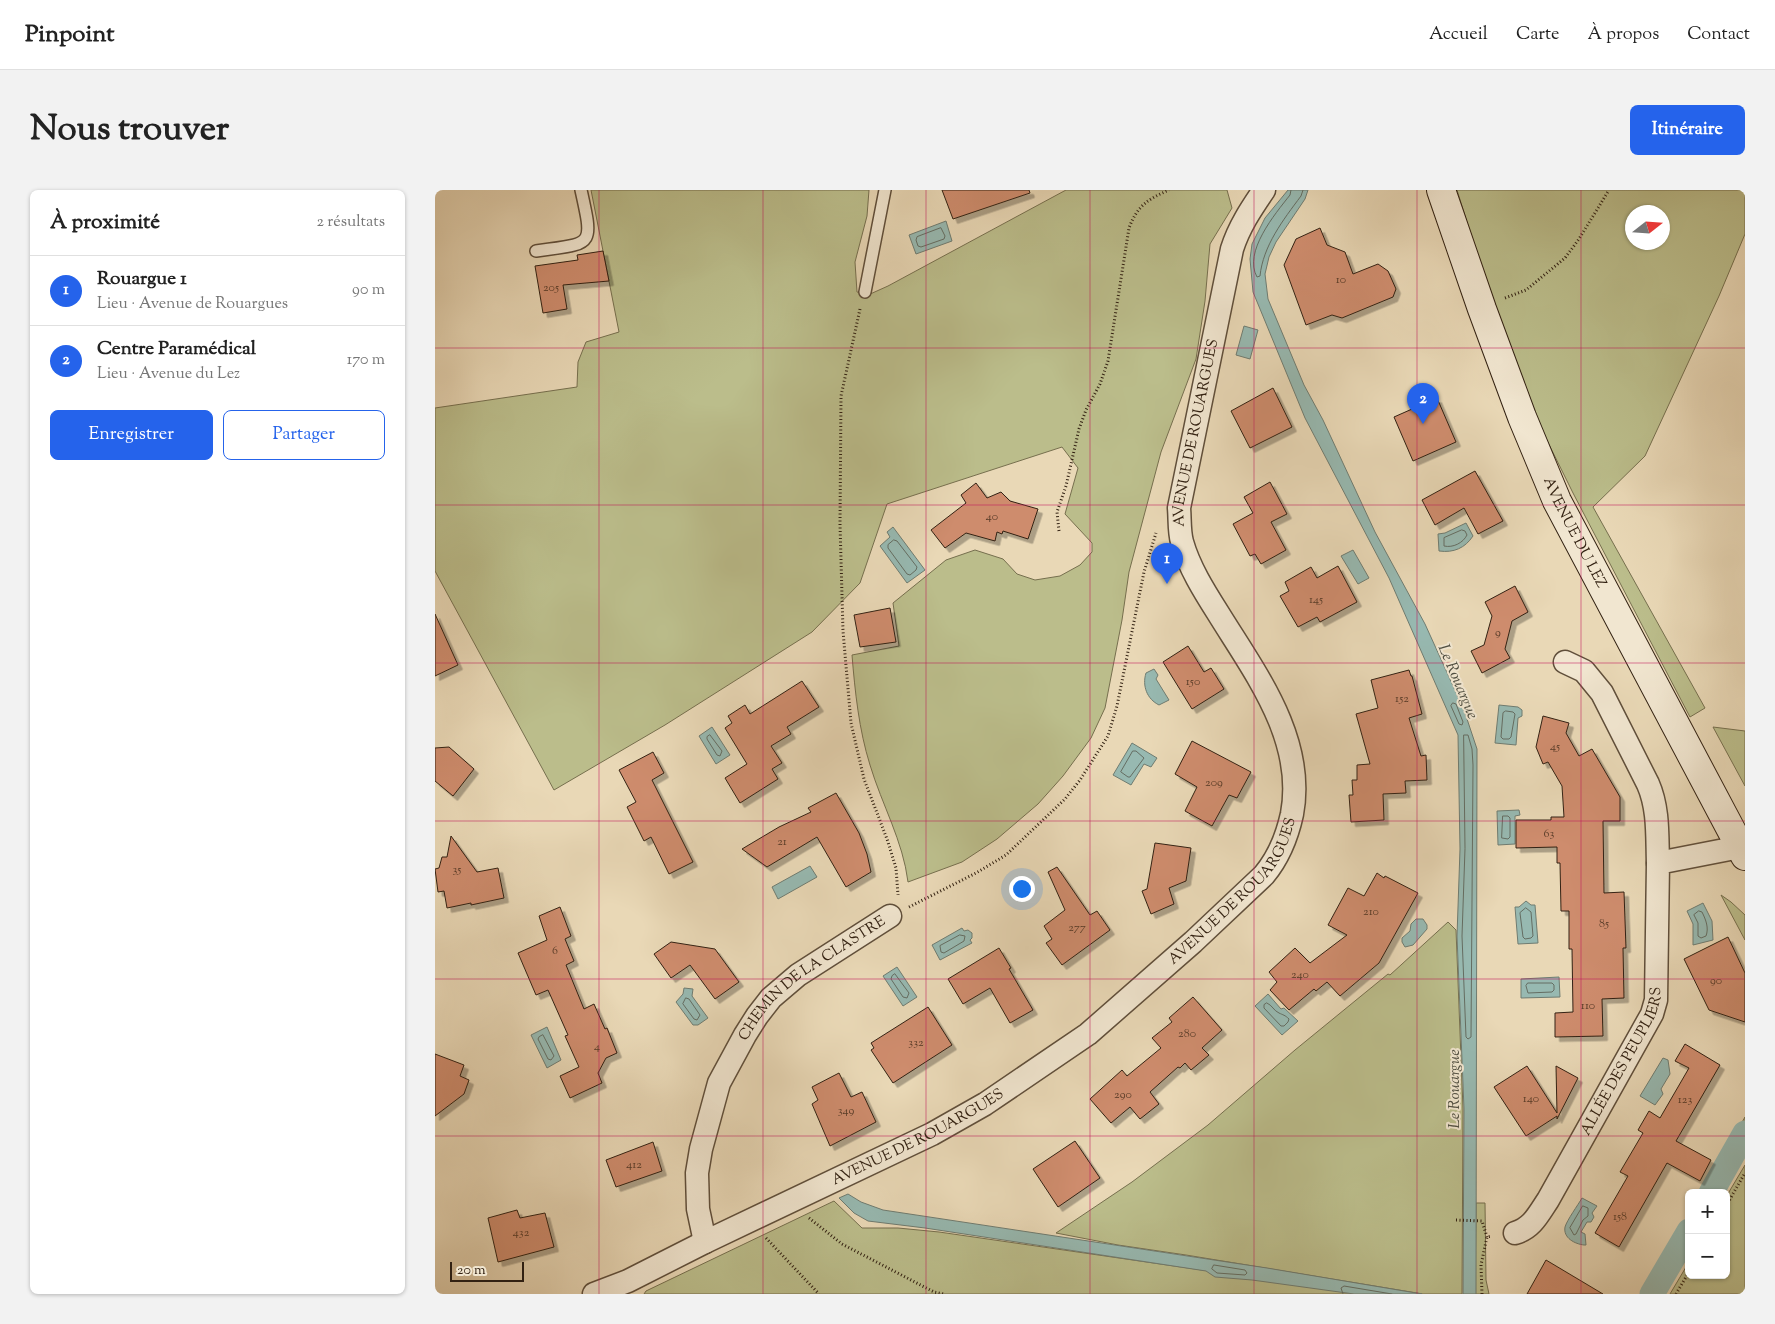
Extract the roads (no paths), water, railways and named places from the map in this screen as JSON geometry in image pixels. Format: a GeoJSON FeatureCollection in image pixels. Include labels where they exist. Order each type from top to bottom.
{"type":"FeatureCollection","features":[{"type":"Feature","properties":{"kind":"street","name":"AVENUE DE ROUARGUES"},"geometry":{"type":"LineString","coordinates":[[594,1294],[629,1281],[705,1242],[932,1134],[985,1104],[1088,1034],[1193,942],[1264,875],[1274,863],[1282,849],[1290,824],[1295,790],[1294,767],[1288,743],[1267,695],[1195,573],[1182,540],[1179,508],[1232,249],[1241,227],[1264,190]]}},
{"type":"Feature","properties":{"kind":"street","name":"AVENUE DU LEZ"},"geometry":{"type":"LineString","coordinates":[[1441,190],[1522,417],[1557,501],[1743,851]]}},
{"type":"Feature","properties":{"kind":"street","name":"ALLÉE DES PEUPLIERS"},"geometry":{"type":"LineString","coordinates":[[1515,1233],[1533,1223],[1548,1200],[1652,1014],[1656,1000],[1658,864],[1656,810],[1653,796],[1602,693],[1583,671],[1565,662]]}},
{"type":"Feature","properties":{"kind":"street"},"geometry":{"type":"LineString","coordinates":[[1658,864],[1743,851]]}},
{"type":"Feature","properties":{"kind":"street","name":"CHEMIN DE LA CLASTRE"},"geometry":{"type":"LineString","coordinates":[[705,1242],[698,1209],[697,1173],[701,1149],[719,1082],[745,1035],[771,998],[798,975],[890,916]]}},
{"type":"Feature","properties":{"kind":"lane"},"geometry":{"type":"LineString","coordinates":[[536,252],[578,245],[584,242],[589,234],[581,190]]}},
{"type":"Feature","properties":{"kind":"lane"},"geometry":{"type":"LineString","coordinates":[[865,292],[885,190]]}},
{"type":"Feature","properties":{"kind":"water"},"geometry":{"type":"Polygon","coordinates":[[[1288,190],[1308,190],[1305,199],[1276,242],[1269,257],[1265,274],[1268,299],[1304,385],[1323,420],[1375,532],[1425,624],[1464,710],[1477,749],[1476,1294],[1463,1294],[1464,1109],[1457,936],[1460,849],[1458,735],[1389,578],[1305,418],[1253,292],[1250,259],[1252,244],[1265,218],[1288,190]]]}},
{"type":"Feature","properties":{"kind":"water"},"geometry":{"type":"Polygon","coordinates":[[[946,221],[952,241],[916,254],[909,235],[946,221]]]}},
{"type":"Feature","properties":{"kind":"water"},"geometry":{"type":"Polygon","coordinates":[[[1244,326],[1258,330],[1250,359],[1236,355],[1244,326]]]}},
{"type":"Feature","properties":{"kind":"water"},"geometry":{"type":"Polygon","coordinates":[[[1466,523],[1473,536],[1470,540],[1463,547],[1439,551],[1438,534],[1445,533],[1466,523]]]}},
{"type":"Feature","properties":{"kind":"water"},"geometry":{"type":"Polygon","coordinates":[[[893,527],[925,570],[907,583],[880,546],[890,537],[887,532],[893,527]]]}},
{"type":"Feature","properties":{"kind":"water"},"geometry":{"type":"Polygon","coordinates":[[[1353,550],[1369,578],[1358,584],[1341,556],[1353,550]]]}},
{"type":"Feature","properties":{"kind":"water"},"geometry":{"type":"Polygon","coordinates":[[[1154,669],[1158,675],[1156,679],[1169,700],[1159,705],[1151,699],[1145,687],[1146,673],[1154,669]]]}},
{"type":"Feature","properties":{"kind":"water"},"geometry":{"type":"Polygon","coordinates":[[[1499,705],[1518,707],[1522,710],[1522,716],[1518,718],[1516,745],[1495,743],[1499,705]]]}},
{"type":"Feature","properties":{"kind":"water"},"geometry":{"type":"Polygon","coordinates":[[[712,727],[730,755],[716,764],[699,736],[712,727]]]}},
{"type":"Feature","properties":{"kind":"water"},"geometry":{"type":"Polygon","coordinates":[[[1132,743],[1157,758],[1151,767],[1144,764],[1131,785],[1113,775],[1132,743]]]}},
{"type":"Feature","properties":{"kind":"water"},"geometry":{"type":"Polygon","coordinates":[[[1519,810],[1520,815],[1515,816],[1515,844],[1498,845],[1497,811],[1519,810]]]}},
{"type":"Feature","properties":{"kind":"water"},"geometry":{"type":"Polygon","coordinates":[[[810,866],[817,877],[778,899],[772,887],[810,866]]]}},
{"type":"Feature","properties":{"kind":"water"},"geometry":{"type":"Polygon","coordinates":[[[1526,901],[1531,905],[1535,905],[1538,943],[1518,944],[1515,907],[1519,907],[1526,901]]]}},
{"type":"Feature","properties":{"kind":"water"},"geometry":{"type":"Polygon","coordinates":[[[1703,903],[1712,921],[1713,940],[1693,945],[1693,924],[1687,911],[1703,903]]]}},
{"type":"Feature","properties":{"kind":"water"},"geometry":{"type":"Polygon","coordinates":[[[1416,919],[1423,919],[1427,929],[1413,945],[1405,947],[1402,938],[1410,931],[1411,924],[1416,919]]]}},
{"type":"Feature","properties":{"kind":"water"},"geometry":{"type":"Polygon","coordinates":[[[962,928],[964,931],[968,930],[972,933],[970,940],[972,943],[940,960],[932,945],[962,928]]]}},
{"type":"Feature","properties":{"kind":"water"},"geometry":{"type":"Polygon","coordinates":[[[897,967],[917,997],[903,1006],[883,976],[897,967]]]}},
{"type":"Feature","properties":{"kind":"water"},"geometry":{"type":"Polygon","coordinates":[[[1559,977],[1560,997],[1521,998],[1521,979],[1559,977]]]}},
{"type":"Feature","properties":{"kind":"water"},"geometry":{"type":"Polygon","coordinates":[[[684,988],[693,989],[692,996],[708,1018],[698,1025],[693,1025],[676,1002],[683,994],[684,988]]]}},
{"type":"Feature","properties":{"kind":"water"},"geometry":{"type":"Polygon","coordinates":[[[1268,994],[1281,1009],[1284,1008],[1298,1021],[1282,1035],[1255,1006],[1268,994]]]}},
{"type":"Feature","properties":{"kind":"water"},"geometry":{"type":"Polygon","coordinates":[[[547,1027],[561,1060],[547,1068],[531,1035],[547,1027]]]}},
{"type":"Feature","properties":{"kind":"water"},"geometry":{"type":"Polygon","coordinates":[[[1663,1058],[1668,1060],[1670,1074],[1661,1089],[1663,1094],[1655,1105],[1640,1096],[1663,1058]]]}},
{"type":"Feature","properties":{"kind":"water"},"geometry":{"type":"Polygon","coordinates":[[[848,1194],[861,1202],[883,1210],[1267,1268],[1422,1294],[1354,1294],[1252,1280],[1215,1277],[1206,1271],[868,1221],[854,1213],[839,1198],[848,1194]]]}},
{"type":"Feature","properties":{"kind":"water"},"geometry":{"type":"Polygon","coordinates":[[[1582,1198],[1597,1206],[1592,1213],[1594,1217],[1591,1222],[1587,1222],[1581,1232],[1585,1234],[1586,1245],[1570,1240],[1565,1231],[1568,1220],[1582,1198]]]}},
{"type":"Feature","properties":{"kind":"waterway"},"geometry":{"type":"LineString","coordinates":[[1713,1189],[1745,1133]]}},
{"type":"Feature","properties":{"kind":"waterway"},"geometry":{"type":"LineString","coordinates":[[1652,1294],[1687,1234]]}},
{"type":"Feature","properties":{"kind":"place","name":"Centre Paramédical"},"geometry":{"type":"Point","coordinates":[1423,424]}},
{"type":"Feature","properties":{"kind":"place","name":"Rouargue 1"},"geometry":{"type":"Point","coordinates":[1167,584]}},
{"type":"Feature","properties":{"kind":"water label","name":"Le Rouargue"},"geometry":{"type":"Point","coordinates":[1457,682]}},
{"type":"Feature","properties":{"kind":"water label","name":"Le Rouargue"},"geometry":{"type":"Point","coordinates":[1455,1089]}}]}
